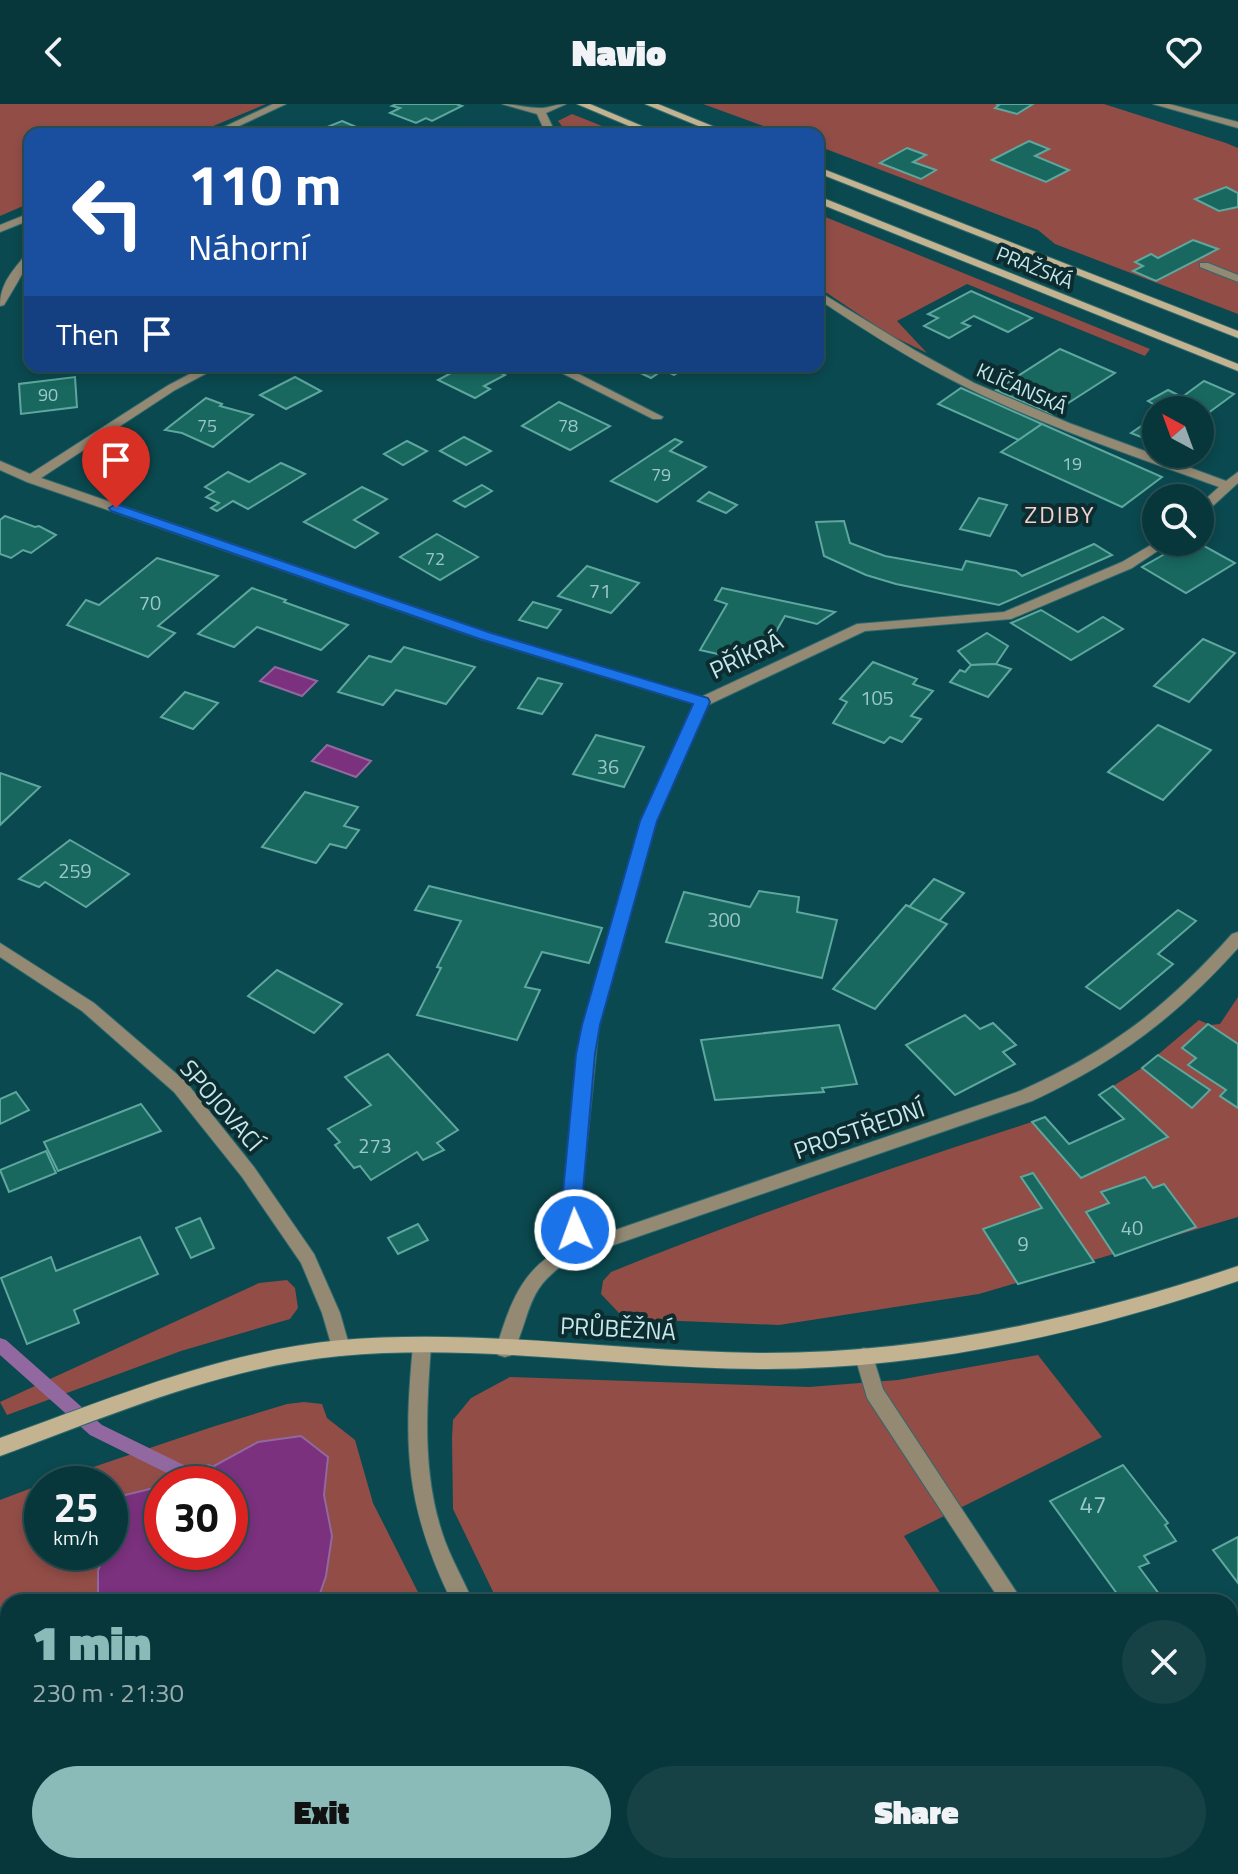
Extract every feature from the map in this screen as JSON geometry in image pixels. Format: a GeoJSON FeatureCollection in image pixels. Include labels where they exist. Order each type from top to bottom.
{"type":"FeatureCollection","features":[{"type":"Feature","properties":{"kind":"main road"},"geometry":{"type":"LineString","coordinates":[[582,104],[641,128]]}},
{"type":"Feature","properties":{"kind":"main road"},"geometry":{"type":"LineString","coordinates":[[650,104],[712,128]]}},
{"type":"Feature","properties":{"kind":"main road","name":"PRAŽSKÁ"},"geometry":{"type":"LineString","coordinates":[[824,172],[1238,335]]}},
{"type":"Feature","properties":{"kind":"main road","name":"PRAŽSKÁ"},"geometry":{"type":"LineString","coordinates":[[824,201],[1238,368]]}},
{"type":"Feature","properties":{"kind":"main road","name":"PRŮBĚŽNÁ"},"geometry":{"type":"LineString","coordinates":[[0,1447],[185,1380],[241,1365],[341,1348],[422,1346],[759,1361],[864,1356],[954,1346],[1075,1321],[1238,1273]]}},
{"type":"Feature","properties":{"kind":"street"},"geometry":{"type":"LineString","coordinates":[[227,128],[281,104]]}},
{"type":"Feature","properties":{"kind":"street"},"geometry":{"type":"LineString","coordinates":[[507,104],[541,112],[561,104]]}},
{"type":"Feature","properties":{"kind":"street"},"geometry":{"type":"LineString","coordinates":[[1158,104],[1238,125]]}},
{"type":"Feature","properties":{"kind":"street"},"geometry":{"type":"LineString","coordinates":[[541,112],[548,128]]}},
{"type":"Feature","properties":{"kind":"street"},"geometry":{"type":"LineString","coordinates":[[0,229],[24,219]]}},
{"type":"Feature","properties":{"kind":"street"},"geometry":{"type":"LineString","coordinates":[[0,303],[11,280],[24,264]]}},
{"type":"Feature","properties":{"kind":"street"},"geometry":{"type":"LineString","coordinates":[[1204,265],[1238,279]]}},
{"type":"Feature","properties":{"kind":"street","name":"KLÍČANSKÁ"},"geometry":{"type":"LineString","coordinates":[[824,298],[887,339],[968,384],[1085,435],[1226,485]]}},
{"type":"Feature","properties":{"kind":"street"},"geometry":{"type":"LineString","coordinates":[[31,479],[171,388],[202,372]]}},
{"type":"Feature","properties":{"kind":"street"},"geometry":{"type":"LineString","coordinates":[[566,372],[657,417]]}},
{"type":"Feature","properties":{"kind":"street"},"geometry":{"type":"LineString","coordinates":[[0,465],[31,479],[485,636],[702,702]]}},
{"type":"Feature","properties":{"kind":"street"},"geometry":{"type":"LineString","coordinates":[[1214,497],[1238,476]]}},
{"type":"Feature","properties":{"kind":"street","name":"PŘÍKRÁ"},"geometry":{"type":"LineString","coordinates":[[583,1248],[571,1214],[591,1025],[648,821],[702,702],[862,627],[1006,616],[1142,556]]}},
{"type":"Feature","properties":{"kind":"street","name":"PROSTŘEDNÍ"},"geometry":{"type":"LineString","coordinates":[[505,1349],[524,1293],[538,1272],[564,1255],[1026,1096],[1078,1074],[1135,1038],[1175,1005],[1238,938]]}},
{"type":"Feature","properties":{"kind":"street","name":"SPOJOVACÍ"},"geometry":{"type":"LineString","coordinates":[[0,949],[88,1007],[180,1087],[248,1172],[308,1259],[331,1313],[341,1348]]}},
{"type":"Feature","properties":{"kind":"street"},"geometry":{"type":"LineString","coordinates":[[422,1346],[416,1431],[420,1488],[435,1543],[459,1594]]}},
{"type":"Feature","properties":{"kind":"street"},"geometry":{"type":"LineString","coordinates":[[864,1356],[874,1392],[1008,1594]]}},
{"type":"Feature","properties":{"kind":"shaded area"},"geometry":{"type":"Polygon","coordinates":[[[0,104],[266,104],[208,128],[24,128],[24,206],[0,216],[0,104]]]}},
{"type":"Feature","properties":{"kind":"shaded area"},"geometry":{"type":"Polygon","coordinates":[[[703,104],[1104,104],[1226,143],[1238,148],[1238,314],[1055,244],[1038,230],[824,148],[824,128],[769,128],[703,104]],[[1193,240],[1158,258],[1151,254],[1143,266],[1134,271],[1156,281],[1217,249],[1193,240]]]}},
{"type":"Feature","properties":{"kind":"shaded area"},"geometry":{"type":"Polygon","coordinates":[[[572,114],[607,128],[563,128],[558,121],[572,114]]]}},
{"type":"Feature","properties":{"kind":"shaded area"},"geometry":{"type":"Polygon","coordinates":[[[824,216],[1150,349],[1145,356],[967,284],[897,321],[927,353],[888,334],[824,291],[824,216]]]}},
{"type":"Feature","properties":{"kind":"shaded area"},"geometry":{"type":"Polygon","coordinates":[[[275,667],[317,681],[302,696],[260,681],[275,667]]]}},
{"type":"Feature","properties":{"kind":"shaded area"},"geometry":{"type":"Polygon","coordinates":[[[327,745],[371,761],[356,777],[312,761],[327,745]]]}},
{"type":"Feature","properties":{"kind":"shaded area"},"geometry":{"type":"Polygon","coordinates":[[[1238,997],[1238,1217],[979,1294],[779,1325],[633,1319],[620,1314],[601,1294],[603,1281],[611,1272],[820,1193],[1032,1122],[1082,1178],[1168,1138],[1113,1086],[1142,1068],[1199,1020],[1210,1025],[1220,1024],[1238,997]]]}},
{"type":"Feature","properties":{"kind":"shaded area"},"geometry":{"type":"Polygon","coordinates":[[[287,1280],[295,1288],[298,1308],[290,1319],[181,1351],[7,1415],[0,1402],[259,1283],[287,1280]]]}},
{"type":"Feature","properties":{"kind":"shaded area"},"geometry":{"type":"Polygon","coordinates":[[[1038,1355],[1102,1437],[904,1536],[941,1594],[494,1594],[453,1509],[453,1420],[471,1398],[510,1377],[809,1387],[898,1380],[1038,1355]]]}},
{"type":"Feature","properties":{"kind":"shaded area"},"geometry":{"type":"Polygon","coordinates":[[[287,1404],[322,1404],[327,1418],[355,1440],[373,1503],[419,1594],[320,1594],[332,1536],[324,1495],[328,1458],[301,1436],[221,1466],[144,1466],[144,1496],[128,1514],[128,1466],[96,1466],[287,1404]]]}},
{"type":"Feature","properties":{"kind":"shaded area"},"geometry":{"type":"Polygon","coordinates":[[[301,1436],[328,1457],[324,1495],[332,1536],[320,1594],[98,1594],[98,1570],[128,1570],[128,1494],[144,1490],[144,1570],[248,1570],[248,1466],[214,1466],[258,1442],[301,1436]]]}},
{"type":"Feature","properties":{"kind":"shaded area"},"geometry":{"type":"Polygon","coordinates":[[[24,1491],[24,1570],[98,1570],[98,1594],[0,1594],[0,1500],[24,1491]]]}},
{"type":"Feature","properties":{"kind":"building"},"geometry":{"type":"Polygon","coordinates":[[[996,104],[1033,104],[1017,114],[995,108],[999,105],[996,104]]]}},
{"type":"Feature","properties":{"kind":"building"},"geometry":{"type":"Polygon","coordinates":[[[392,106],[462,106],[432,121],[426,118],[416,123],[390,113],[400,108],[392,106]]]}},
{"type":"Feature","properties":{"kind":"building"},"geometry":{"type":"Polygon","coordinates":[[[342,121],[359,128],[325,128],[342,121]]]}},
{"type":"Feature","properties":{"kind":"building"},"geometry":{"type":"Polygon","coordinates":[[[1029,141],[1049,149],[1035,156],[1069,170],[1046,182],[992,160],[1029,141]]]}},
{"type":"Feature","properties":{"kind":"building"},"geometry":{"type":"Polygon","coordinates":[[[907,148],[926,155],[913,162],[936,170],[921,179],[880,163],[907,148]]]}},
{"type":"Feature","properties":{"kind":"building"},"geometry":{"type":"Polygon","coordinates":[[[1226,187],[1238,193],[1238,207],[1219,211],[1195,199],[1226,187]]]}},
{"type":"Feature","properties":{"kind":"building"},"geometry":{"type":"Polygon","coordinates":[[[1193,240],[1218,249],[1156,281],[1133,271],[1143,266],[1135,262],[1151,254],[1158,258],[1193,240]]]}},
{"type":"Feature","properties":{"kind":"building"},"geometry":{"type":"Polygon","coordinates":[[[971,291],[1032,318],[1008,332],[974,316],[962,323],[970,326],[949,338],[924,326],[938,318],[928,314],[971,291]]]}},
{"type":"Feature","properties":{"kind":"building"},"geometry":{"type":"Polygon","coordinates":[[[1060,349],[1115,373],[1051,414],[996,390],[1060,349]]]}},
{"type":"Feature","properties":{"kind":"building"},"geometry":{"type":"Polygon","coordinates":[[[453,372],[499,372],[505,375],[484,386],[490,389],[475,398],[438,380],[453,372]]]}},
{"type":"Feature","properties":{"kind":"building"},"geometry":{"type":"Polygon","coordinates":[[[638,372],[660,372],[651,378],[638,372]]]}},
{"type":"Feature","properties":{"kind":"building"},"geometry":{"type":"Polygon","coordinates":[[[75,377],[77,407],[21,414],[19,384],[75,377]]]}},
{"type":"Feature","properties":{"kind":"building"},"geometry":{"type":"Polygon","coordinates":[[[295,377],[321,391],[286,409],[260,395],[295,377]]]}},
{"type":"Feature","properties":{"kind":"building"},"geometry":{"type":"Polygon","coordinates":[[[1204,381],[1234,394],[1214,409],[1214,396],[1183,396],[1204,381]]]}},
{"type":"Feature","properties":{"kind":"building"},"geometry":{"type":"Polygon","coordinates":[[[961,388],[1042,424],[1019,440],[938,404],[961,388]]]}},
{"type":"Feature","properties":{"kind":"building"},"geometry":{"type":"Polygon","coordinates":[[[1168,390],[1180,396],[1157,396],[1168,390]]]}},
{"type":"Feature","properties":{"kind":"building"},"geometry":{"type":"Polygon","coordinates":[[[206,398],[222,404],[220,406],[253,415],[213,447],[182,433],[165,430],[206,398]]]}},
{"type":"Feature","properties":{"kind":"building"},"geometry":{"type":"Polygon","coordinates":[[[559,402],[610,426],[570,450],[522,426],[559,402]]]}},
{"type":"Feature","properties":{"kind":"building"},"geometry":{"type":"Polygon","coordinates":[[[1042,424],[1162,477],[1153,484],[1142,484],[1142,492],[1122,507],[1001,452],[1042,424]]]}},
{"type":"Feature","properties":{"kind":"building"},"geometry":{"type":"Polygon","coordinates":[[[1142,426],[1142,437],[1131,433],[1142,426]]]}},
{"type":"Feature","properties":{"kind":"building"},"geometry":{"type":"Polygon","coordinates":[[[464,437],[491,451],[466,465],[440,451],[464,437]]]}},
{"type":"Feature","properties":{"kind":"building"},"geometry":{"type":"Polygon","coordinates":[[[675,439],[682,442],[670,451],[706,467],[657,502],[611,481],[675,439]]]}},
{"type":"Feature","properties":{"kind":"building"},"geometry":{"type":"Polygon","coordinates":[[[407,441],[427,451],[403,465],[384,454],[407,441]]]}},
{"type":"Feature","properties":{"kind":"building"},"geometry":{"type":"Polygon","coordinates":[[[281,463],[305,474],[248,509],[233,501],[217,511],[211,508],[219,503],[206,497],[214,492],[205,487],[228,472],[249,482],[281,463]]]}},
{"type":"Feature","properties":{"kind":"building"},"geometry":{"type":"Polygon","coordinates":[[[482,485],[492,491],[465,507],[454,501],[482,485]]]}},
{"type":"Feature","properties":{"kind":"building"},"geometry":{"type":"Polygon","coordinates":[[[362,487],[387,499],[354,520],[378,533],[355,548],[304,522],[362,487]]]}},
{"type":"Feature","properties":{"kind":"building"},"geometry":{"type":"Polygon","coordinates":[[[709,492],[737,505],[726,513],[698,501],[709,492]]]}},
{"type":"Feature","properties":{"kind":"building"},"geometry":{"type":"Polygon","coordinates":[[[979,498],[1007,505],[990,536],[960,529],[979,498]]]}},
{"type":"Feature","properties":{"kind":"building"},"geometry":{"type":"Polygon","coordinates":[[[5,516],[39,526],[56,535],[31,553],[23,550],[11,558],[0,554],[0,520],[5,516]]]}},
{"type":"Feature","properties":{"kind":"building"},"geometry":{"type":"Polygon","coordinates":[[[844,521],[850,543],[885,556],[962,570],[966,561],[1016,571],[1022,576],[1094,544],[1112,555],[999,605],[896,584],[866,575],[824,556],[816,522],[844,521]]]}},
{"type":"Feature","properties":{"kind":"building"},"geometry":{"type":"Polygon","coordinates":[[[437,534],[478,557],[440,580],[400,557],[437,534]]]}},
{"type":"Feature","properties":{"kind":"building"},"geometry":{"type":"Polygon","coordinates":[[[1214,551],[1235,563],[1186,593],[1142,567],[1161,556],[1214,556],[1214,551]]]}},
{"type":"Feature","properties":{"kind":"building"},"geometry":{"type":"Polygon","coordinates":[[[157,558],[218,576],[158,626],[175,633],[148,657],[67,625],[86,600],[99,605],[157,558]]]}},
{"type":"Feature","properties":{"kind":"building"},"geometry":{"type":"Polygon","coordinates":[[[587,566],[639,583],[611,613],[558,596],[587,566]]]}},
{"type":"Feature","properties":{"kind":"building"},"geometry":{"type":"Polygon","coordinates":[[[252,588],[348,625],[321,650],[257,627],[234,647],[198,634],[252,588]]]}},
{"type":"Feature","properties":{"kind":"building"},"geometry":{"type":"Polygon","coordinates":[[[722,588],[835,612],[817,624],[785,616],[758,663],[700,650],[727,604],[715,600],[722,588]]]}},
{"type":"Feature","properties":{"kind":"building"},"geometry":{"type":"Polygon","coordinates":[[[533,602],[561,610],[547,628],[519,620],[533,602]]]}},
{"type":"Feature","properties":{"kind":"building"},"geometry":{"type":"Polygon","coordinates":[[[1041,610],[1078,632],[1103,617],[1123,629],[1071,660],[1011,623],[1041,610]]]}},
{"type":"Feature","properties":{"kind":"building"},"geometry":{"type":"Polygon","coordinates":[[[987,633],[1008,646],[996,664],[971,665],[958,651],[987,633]]]}},
{"type":"Feature","properties":{"kind":"building"},"geometry":{"type":"Polygon","coordinates":[[[1203,639],[1235,653],[1189,702],[1154,686],[1203,639]]]}},
{"type":"Feature","properties":{"kind":"building"},"geometry":{"type":"Polygon","coordinates":[[[404,647],[475,667],[446,704],[396,690],[383,705],[338,692],[369,656],[391,662],[404,647]]]}},
{"type":"Feature","properties":{"kind":"building"},"geometry":{"type":"Polygon","coordinates":[[[873,662],[917,679],[913,684],[933,691],[911,716],[921,719],[902,742],[890,737],[884,743],[833,723],[847,702],[840,699],[873,662]]]}},
{"type":"Feature","properties":{"kind":"building"},"geometry":{"type":"Polygon","coordinates":[[[996,664],[1011,669],[988,697],[950,682],[960,670],[965,672],[971,665],[996,664]]]}},
{"type":"Feature","properties":{"kind":"building"},"geometry":{"type":"Polygon","coordinates":[[[538,678],[562,684],[542,714],[518,708],[538,678]]]}},
{"type":"Feature","properties":{"kind":"building"},"geometry":{"type":"Polygon","coordinates":[[[185,692],[218,703],[193,729],[161,717],[185,692]]]}},
{"type":"Feature","properties":{"kind":"building"},"geometry":{"type":"Polygon","coordinates":[[[1158,725],[1211,750],[1163,800],[1108,772],[1158,725]]]}},
{"type":"Feature","properties":{"kind":"building"},"geometry":{"type":"Polygon","coordinates":[[[596,735],[644,747],[624,787],[573,774],[596,735]]]}},
{"type":"Feature","properties":{"kind":"building"},"geometry":{"type":"Polygon","coordinates":[[[0,773],[40,787],[0,825],[0,773]]]}},
{"type":"Feature","properties":{"kind":"building"},"geometry":{"type":"Polygon","coordinates":[[[305,792],[358,807],[344,826],[359,830],[346,848],[330,844],[316,863],[262,847],[305,792]]]}},
{"type":"Feature","properties":{"kind":"building"},"geometry":{"type":"Polygon","coordinates":[[[70,840],[129,874],[86,907],[45,882],[39,887],[19,879],[70,840]]]}},
{"type":"Feature","properties":{"kind":"building"},"geometry":{"type":"Polygon","coordinates":[[[934,879],[964,893],[939,921],[909,907],[934,879]]]}},
{"type":"Feature","properties":{"kind":"building"},"geometry":{"type":"Polygon","coordinates":[[[429,886],[602,928],[589,963],[542,952],[525,987],[540,990],[517,1040],[417,1015],[461,921],[415,910],[429,886]]]}},
{"type":"Feature","properties":{"kind":"building"},"geometry":{"type":"Polygon","coordinates":[[[759,891],[799,897],[797,912],[837,920],[822,978],[666,942],[684,892],[750,907],[759,891]]]}},
{"type":"Feature","properties":{"kind":"building"},"geometry":{"type":"Polygon","coordinates":[[[906,905],[947,924],[875,1009],[833,989],[906,905]]]}},
{"type":"Feature","properties":{"kind":"building"},"geometry":{"type":"Polygon","coordinates":[[[1178,910],[1196,921],[1158,954],[1173,964],[1120,1009],[1086,987],[1178,910]]]}},
{"type":"Feature","properties":{"kind":"building"},"geometry":{"type":"Polygon","coordinates":[[[277,970],[342,1004],[314,1033],[248,996],[277,970]]]}},
{"type":"Feature","properties":{"kind":"building"},"geometry":{"type":"Polygon","coordinates":[[[965,1015],[980,1029],[993,1023],[1016,1045],[1003,1052],[1015,1064],[955,1095],[906,1045],[965,1015]]]}},
{"type":"Feature","properties":{"kind":"building"},"geometry":{"type":"Polygon","coordinates":[[[1208,1024],[1238,1044],[1238,1108],[1220,1096],[1226,1090],[1188,1065],[1196,1058],[1182,1048],[1208,1024]]]}},
{"type":"Feature","properties":{"kind":"building"},"geometry":{"type":"Polygon","coordinates":[[[839,1025],[857,1084],[822,1088],[824,1092],[715,1100],[701,1040],[839,1025]]]}},
{"type":"Feature","properties":{"kind":"building"},"geometry":{"type":"Polygon","coordinates":[[[388,1054],[458,1130],[437,1143],[444,1150],[423,1160],[417,1152],[371,1180],[360,1166],[354,1168],[335,1145],[340,1142],[328,1129],[371,1105],[345,1077],[388,1054]]]}},
{"type":"Feature","properties":{"kind":"building"},"geometry":{"type":"Polygon","coordinates":[[[1158,1055],[1210,1090],[1192,1108],[1142,1068],[1158,1055]]]}},
{"type":"Feature","properties":{"kind":"building"},"geometry":{"type":"Polygon","coordinates":[[[1113,1086],[1168,1137],[1081,1178],[1032,1122],[1045,1117],[1069,1144],[1124,1119],[1099,1095],[1113,1086]]]}},
{"type":"Feature","properties":{"kind":"building"},"geometry":{"type":"Polygon","coordinates":[[[16,1092],[29,1110],[0,1124],[0,1099],[16,1092]]]}},
{"type":"Feature","properties":{"kind":"building"},"geometry":{"type":"Polygon","coordinates":[[[141,1104],[161,1131],[58,1171],[44,1142],[141,1104]]]}},
{"type":"Feature","properties":{"kind":"building"},"geometry":{"type":"Polygon","coordinates":[[[46,1151],[56,1173],[9,1192],[0,1170],[46,1151]]]}},
{"type":"Feature","properties":{"kind":"building"},"geometry":{"type":"Polygon","coordinates":[[[1033,1173],[1094,1262],[1018,1284],[983,1229],[1042,1208],[1021,1177],[1033,1173]]]}},
{"type":"Feature","properties":{"kind":"building"},"geometry":{"type":"Polygon","coordinates":[[[1145,1177],[1153,1188],[1164,1184],[1196,1227],[1115,1256],[1086,1212],[1109,1203],[1101,1192],[1145,1177]]]}},
{"type":"Feature","properties":{"kind":"building"},"geometry":{"type":"Polygon","coordinates":[[[200,1218],[214,1248],[191,1258],[176,1228],[200,1218]]]}},
{"type":"Feature","properties":{"kind":"building"},"geometry":{"type":"Polygon","coordinates":[[[418,1224],[428,1240],[398,1254],[388,1238],[418,1224]]]}},
{"type":"Feature","properties":{"kind":"building"},"geometry":{"type":"Polygon","coordinates":[[[140,1237],[158,1274],[74,1310],[79,1323],[27,1344],[1,1278],[51,1257],[56,1271],[140,1237]]]}},
{"type":"Feature","properties":{"kind":"building"},"geometry":{"type":"Polygon","coordinates":[[[1123,1465],[1168,1523],[1165,1525],[1176,1541],[1144,1556],[1149,1563],[1139,1567],[1159,1594],[1117,1594],[1050,1501],[1123,1465]]]}},
{"type":"Feature","properties":{"kind":"building"},"geometry":{"type":"Polygon","coordinates":[[[1238,1537],[1238,1583],[1213,1550],[1238,1537]]]}},
{"type":"Feature","properties":{"kind":"waterway"},"geometry":{"type":"LineString","coordinates":[[0,1345],[96,1430],[169,1466]]}},
{"type":"Feature","properties":{"kind":"district","name":"ZDIBY"},"geometry":{"type":"Point","coordinates":[1060,514]}},
{"type":"Feature","properties":{"kind":"route"},"geometry":{"type":"LineString","coordinates":[[116,508],[485,636],[702,702],[648,821],[591,1025],[571,1214],[575,1230]]}}]}
